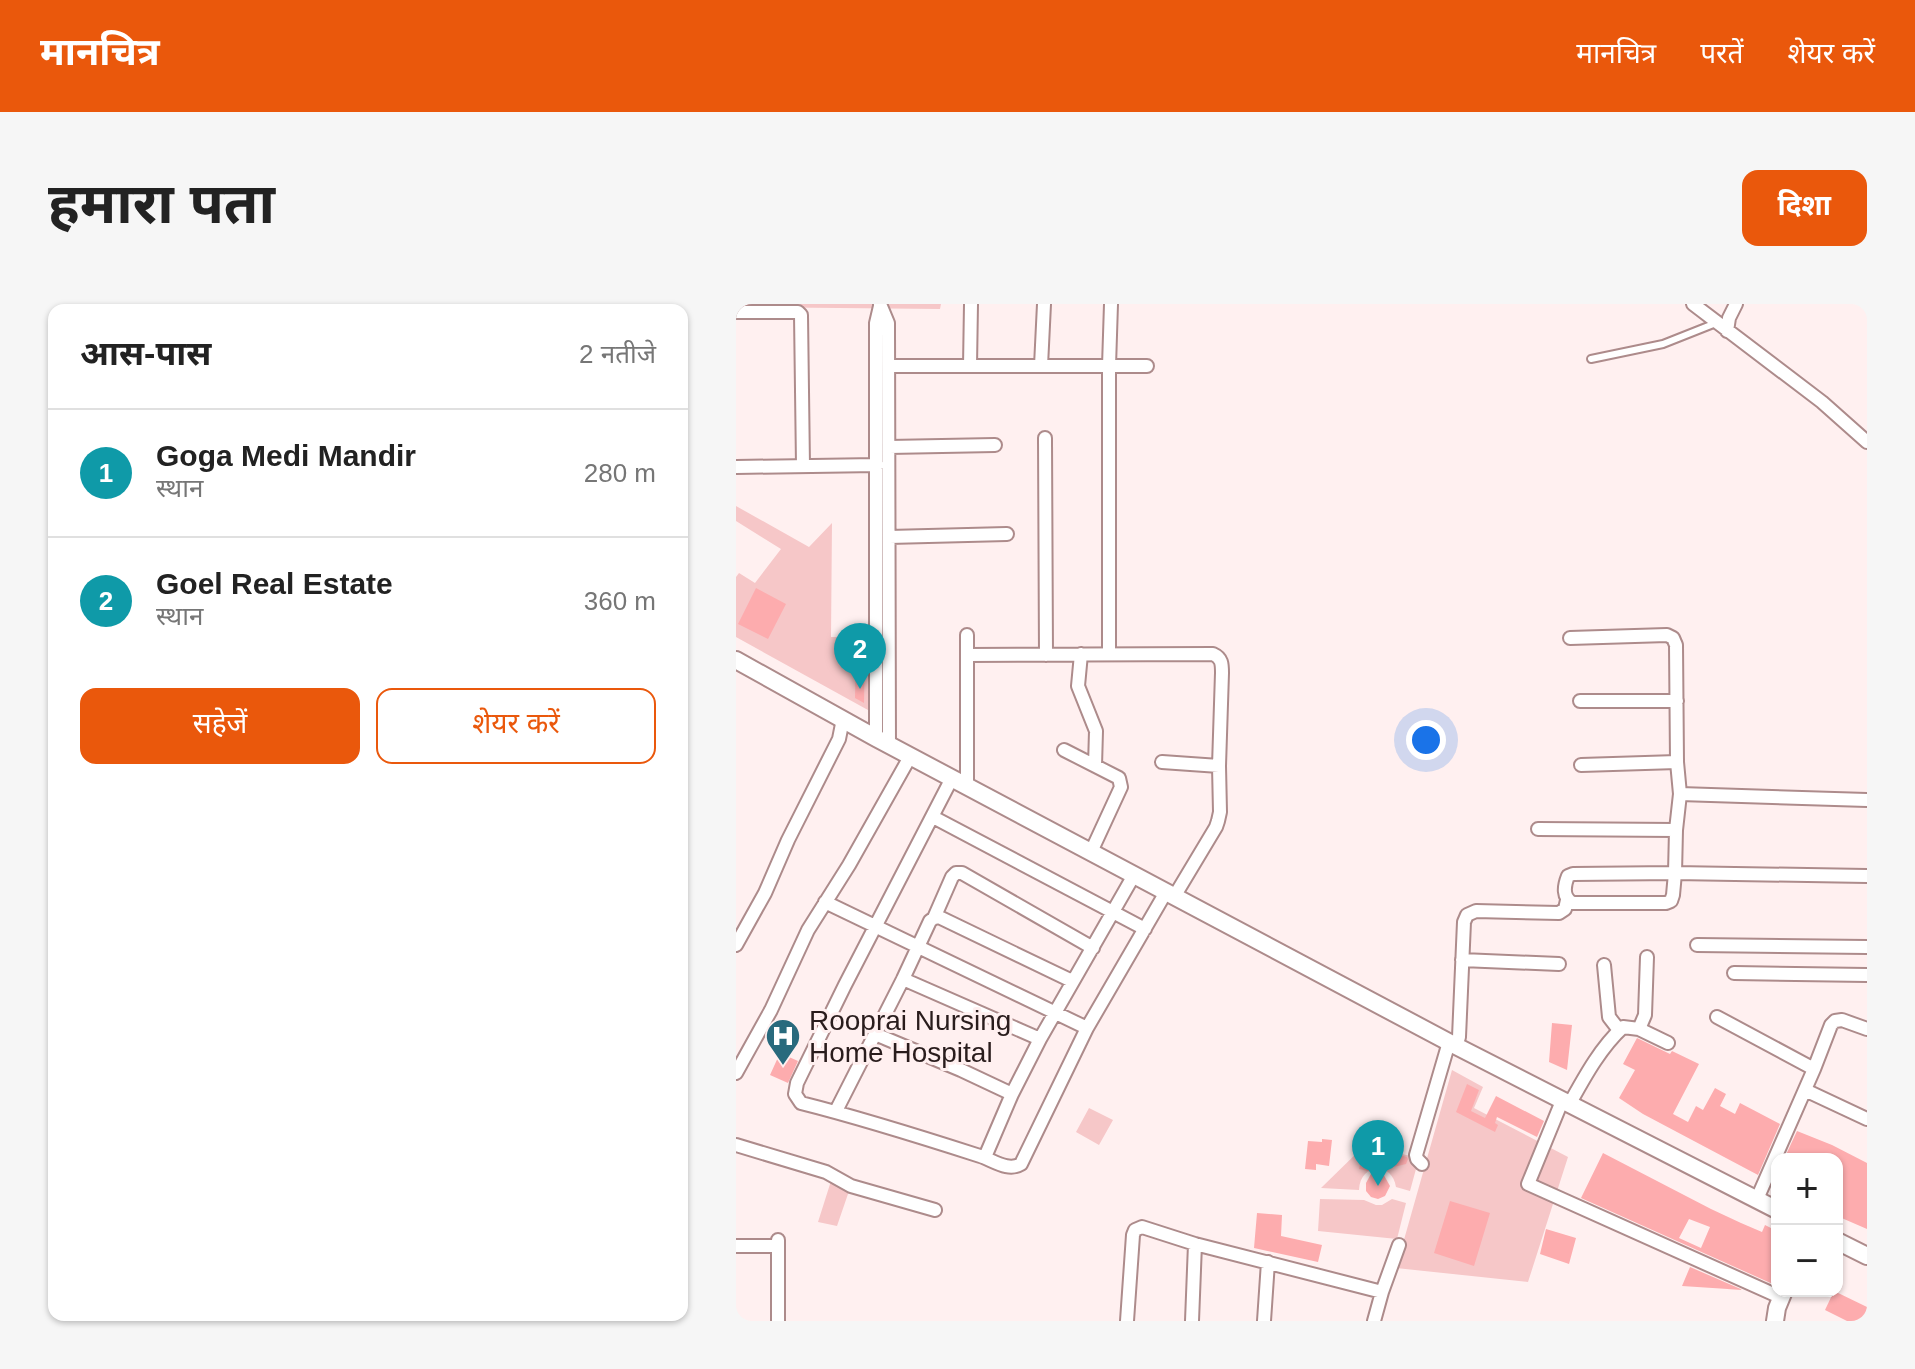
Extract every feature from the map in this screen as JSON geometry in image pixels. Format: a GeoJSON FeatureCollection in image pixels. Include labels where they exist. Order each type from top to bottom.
{"type":"FeatureCollection","features":[{"type":"Feature","properties":{"kind":"street"},"geometry":{"type":"LineString","coordinates":[[880,304],[888,323],[889,366],[889,537],[882,741]]}},
{"type":"Feature","properties":{"kind":"street"},"geometry":{"type":"LineString","coordinates":[[880,304],[876,323],[882,741]]}},
{"type":"Feature","properties":{"kind":"street"},"geometry":{"type":"LineString","coordinates":[[970,366],[971,304]]}},
{"type":"Feature","properties":{"kind":"street"},"geometry":{"type":"LineString","coordinates":[[1041,366],[1044,304]]}},
{"type":"Feature","properties":{"kind":"street"},"geometry":{"type":"LineString","coordinates":[[1109,653],[1111,304]]}},
{"type":"Feature","properties":{"kind":"street"},"geometry":{"type":"LineString","coordinates":[[1693,304],[1822,402],[1867,442]]}},
{"type":"Feature","properties":{"kind":"street"},"geometry":{"type":"LineString","coordinates":[[1722,327],[1736,304]]}},
{"type":"Feature","properties":{"kind":"street"},"geometry":{"type":"LineString","coordinates":[[736,312],[798,312],[801,315],[803,466]]}},
{"type":"Feature","properties":{"kind":"street"},"geometry":{"type":"LineString","coordinates":[[889,366],[1147,366]]}},
{"type":"Feature","properties":{"kind":"street"},"geometry":{"type":"LineString","coordinates":[[1045,438],[1046,655]]}},
{"type":"Feature","properties":{"kind":"street"},"geometry":{"type":"LineString","coordinates":[[889,447],[995,445]]}},
{"type":"Feature","properties":{"kind":"street"},"geometry":{"type":"LineString","coordinates":[[736,467],[877,465]]}},
{"type":"Feature","properties":{"kind":"street"},"geometry":{"type":"LineString","coordinates":[[889,537],[1007,534]]}},
{"type":"Feature","properties":{"kind":"street"},"geometry":{"type":"LineString","coordinates":[[967,635],[960,782],[933,817],[845,985],[795,1091],[801,1103],[985,1157],[1010,1168],[1021,1164],[1087,1028],[1145,929],[1216,827],[1220,812],[1222,661],[1213,654],[967,655]]}},
{"type":"Feature","properties":{"kind":"street"},"geometry":{"type":"LineString","coordinates":[[1567,900],[1573,903],[1671,901],[1680,794],[1676,645],[1673,638],[1667,635],[1570,638]]}},
{"type":"Feature","properties":{"kind":"street"},"geometry":{"type":"LineString","coordinates":[[1081,654],[1078,686],[1096,731],[1095,766]]}},
{"type":"Feature","properties":{"kind":"street"},"geometry":{"type":"LineString","coordinates":[[736,660],[882,741],[1453,1044],[1771,1207]]}},
{"type":"Feature","properties":{"kind":"street"},"geometry":{"type":"LineString","coordinates":[[1580,701],[1677,701]]}},
{"type":"Feature","properties":{"kind":"street"},"geometry":{"type":"LineString","coordinates":[[736,945],[765,893],[839,739],[843,719]]}},
{"type":"Feature","properties":{"kind":"street"},"geometry":{"type":"LineString","coordinates":[[1064,750],[1119,778],[1121,787],[1091,852]]}},
{"type":"Feature","properties":{"kind":"street"},"geometry":{"type":"LineString","coordinates":[[736,1073],[771,1010],[808,930],[911,755]]}},
{"type":"Feature","properties":{"kind":"street"},"geometry":{"type":"LineString","coordinates":[[1162,762],[1219,766]]}},
{"type":"Feature","properties":{"kind":"street"},"geometry":{"type":"LineString","coordinates":[[1581,765],[1677,762]]}},
{"type":"Feature","properties":{"kind":"street"},"geometry":{"type":"LineString","coordinates":[[1680,794],[1867,800]]}},
{"type":"Feature","properties":{"kind":"street"},"geometry":{"type":"LineString","coordinates":[[933,817],[1145,929]]}},
{"type":"Feature","properties":{"kind":"street"},"geometry":{"type":"LineString","coordinates":[[1538,829],[1676,830]]}},
{"type":"Feature","properties":{"kind":"street"},"geometry":{"type":"LineString","coordinates":[[836,1111],[956,873],[962,873],[1093,948]]}},
{"type":"Feature","properties":{"kind":"street"},"geometry":{"type":"LineString","coordinates":[[1422,1164],[1416,1155],[1453,1044],[1459,1037],[1464,922],[1467,915],[1476,911],[1559,913],[1565,909],[1566,881],[1573,874],[1867,876]]}},
{"type":"Feature","properties":{"kind":"street"},"geometry":{"type":"LineString","coordinates":[[985,1157],[1040,1039],[1134,875]]}},
{"type":"Feature","properties":{"kind":"street"},"geometry":{"type":"LineString","coordinates":[[825,902],[1087,1028]]}},
{"type":"Feature","properties":{"kind":"street"},"geometry":{"type":"LineString","coordinates":[[934,918],[939,917],[1072,981]]}},
{"type":"Feature","properties":{"kind":"street"},"geometry":{"type":"LineString","coordinates":[[736,918],[751,918]]}},
{"type":"Feature","properties":{"kind":"street"},"geometry":{"type":"LineString","coordinates":[[1697,945],[1867,947]]}},
{"type":"Feature","properties":{"kind":"street"},"geometry":{"type":"LineString","coordinates":[[1639,1029],[1645,1015],[1647,957]]}},
{"type":"Feature","properties":{"kind":"street"},"geometry":{"type":"LineString","coordinates":[[1462,960],[1559,964]]}},
{"type":"Feature","properties":{"kind":"street"},"geometry":{"type":"LineString","coordinates":[[1604,965],[1609,1017],[1619,1030]]}},
{"type":"Feature","properties":{"kind":"street"},"geometry":{"type":"LineString","coordinates":[[1734,973],[1867,975]]}},
{"type":"Feature","properties":{"kind":"street"},"geometry":{"type":"LineString","coordinates":[[903,979],[1040,1039]]}},
{"type":"Feature","properties":{"kind":"street"},"geometry":{"type":"LineString","coordinates":[[1717,1017],[1814,1069]]}},
{"type":"Feature","properties":{"kind":"street"},"geometry":{"type":"LineString","coordinates":[[1757,1199],[1826,1035],[1835,1021],[1842,1020],[1867,1029]]}},
{"type":"Feature","properties":{"kind":"street"},"geometry":{"type":"LineString","coordinates":[[1668,1043],[1639,1029],[1623,1027],[1619,1030],[1566,1103],[1528,1184],[1771,1289]]}},
{"type":"Feature","properties":{"kind":"street"},"geometry":{"type":"LineString","coordinates":[[875,1034],[1012,1094]]}},
{"type":"Feature","properties":{"kind":"street"},"geometry":{"type":"LineString","coordinates":[[1805,1090],[1867,1119]]}},
{"type":"Feature","properties":{"kind":"street"},"geometry":{"type":"LineString","coordinates":[[736,1145],[826,1172],[851,1186],[935,1210]]}},
{"type":"Feature","properties":{"kind":"street"},"geometry":{"type":"LineString","coordinates":[[1127,1321],[1133,1235],[1135,1230],[1142,1227],[1195,1244],[1382,1292]]}},
{"type":"Feature","properties":{"kind":"street"},"geometry":{"type":"LineString","coordinates":[[736,1246],[778,1243],[778,1321]]}},
{"type":"Feature","properties":{"kind":"street"},"geometry":{"type":"LineString","coordinates":[[1192,1321],[1195,1244]]}},
{"type":"Feature","properties":{"kind":"street"},"geometry":{"type":"LineString","coordinates":[[1843,1244],[1867,1256]]}},
{"type":"Feature","properties":{"kind":"street"},"geometry":{"type":"LineString","coordinates":[[1374,1321],[1399,1245]]}},
{"type":"Feature","properties":{"kind":"street"},"geometry":{"type":"LineString","coordinates":[[1264,1321],[1268,1262]]}},
{"type":"Feature","properties":{"kind":"street"},"geometry":{"type":"LineString","coordinates":[[1775,1321],[1781,1297]]}},
{"type":"Feature","properties":{"kind":"lane"},"geometry":{"type":"LineString","coordinates":[[1591,359],[1722,327]]}},
{"type":"Feature","properties":{"kind":"shaded area"},"geometry":{"type":"Polygon","coordinates":[[[736,304],[941,304],[940,309],[736,307],[736,304]]]}},
{"type":"Feature","properties":{"kind":"shaded area"},"geometry":{"type":"Polygon","coordinates":[[[736,506],[809,547],[832,523],[831,637],[877,637],[877,715],[736,637],[736,577],[739,573],[755,583],[781,549],[736,521],[736,506]]]}},
{"type":"Feature","properties":{"kind":"shaded area"},"geometry":{"type":"Polygon","coordinates":[[[1452,1070],[1483,1087],[1474,1108],[1568,1157],[1528,1282],[1396,1268],[1452,1070]]]}},
{"type":"Feature","properties":{"kind":"shaded area"},"geometry":{"type":"Polygon","coordinates":[[[1089,1108],[1113,1120],[1099,1145],[1076,1132],[1089,1108]]]}},
{"type":"Feature","properties":{"kind":"shaded area"},"geometry":{"type":"Polygon","coordinates":[[[1364,1146],[1411,1156],[1416,1169],[1410,1191],[1396,1187],[1389,1173],[1383,1169],[1370,1170],[1365,1174],[1359,1190],[1321,1188],[1364,1146]]]}},
{"type":"Feature","properties":{"kind":"shaded area"},"geometry":{"type":"Polygon","coordinates":[[[831,1181],[849,1191],[837,1226],[818,1222],[831,1181]]]}},
{"type":"Feature","properties":{"kind":"shaded area"},"geometry":{"type":"Polygon","coordinates":[[[1320,1199],[1364,1200],[1376,1205],[1392,1199],[1406,1203],[1397,1239],[1318,1231],[1320,1199]]]}},
{"type":"Feature","properties":{"kind":"building"},"geometry":{"type":"Polygon","coordinates":[[[756,588],[786,604],[768,639],[738,624],[756,588]]]}},
{"type":"Feature","properties":{"kind":"building"},"geometry":{"type":"Polygon","coordinates":[[[856,644],[865,645],[864,703],[855,698],[856,644]]]}},
{"type":"Feature","properties":{"kind":"building"},"geometry":{"type":"Polygon","coordinates":[[[1552,1023],[1572,1025],[1567,1070],[1549,1062],[1552,1023]]]}},
{"type":"Feature","properties":{"kind":"building"},"geometry":{"type":"Polygon","coordinates":[[[1637,1038],[1699,1064],[1673,1114],[1688,1122],[1696,1106],[1703,1110],[1715,1088],[1726,1094],[1720,1106],[1735,1114],[1740,1103],[1780,1124],[1758,1175],[1619,1098],[1635,1070],[1623,1064],[1637,1038]]]}},
{"type":"Feature","properties":{"kind":"building"},"geometry":{"type":"Polygon","coordinates":[[[780,1053],[798,1061],[788,1083],[770,1075],[780,1053]]]}},
{"type":"Feature","properties":{"kind":"building"},"geometry":{"type":"Polygon","coordinates":[[[1467,1084],[1479,1090],[1471,1111],[1485,1118],[1496,1096],[1544,1121],[1537,1137],[1497,1117],[1495,1132],[1456,1112],[1467,1084]]]}},
{"type":"Feature","properties":{"kind":"building"},"geometry":{"type":"Polygon","coordinates":[[[1797,1131],[1867,1163],[1867,1229],[1843,1219],[1843,1153],[1787,1153],[1797,1131]]]}},
{"type":"Feature","properties":{"kind":"building"},"geometry":{"type":"Polygon","coordinates":[[[1322,1139],[1332,1140],[1329,1166],[1316,1164],[1316,1170],[1305,1169],[1308,1141],[1322,1142],[1322,1139]]]}},
{"type":"Feature","properties":{"kind":"building"},"geometry":{"type":"Polygon","coordinates":[[[1379,1150],[1408,1159],[1406,1164],[1381,1170],[1390,1186],[1385,1196],[1378,1199],[1366,1191],[1366,1183],[1372,1172],[1359,1169],[1363,1152],[1378,1156],[1379,1150]]]}},
{"type":"Feature","properties":{"kind":"building"},"geometry":{"type":"Polygon","coordinates":[[[1603,1153],[1741,1223],[1762,1232],[1765,1225],[1771,1228],[1771,1283],[1581,1198],[1603,1153]],[[1689,1219],[1679,1238],[1701,1248],[1710,1227],[1689,1219]]]}},
{"type":"Feature","properties":{"kind":"building"},"geometry":{"type":"Polygon","coordinates":[[[1450,1201],[1490,1213],[1474,1266],[1434,1253],[1450,1201]]]}},
{"type":"Feature","properties":{"kind":"building"},"geometry":{"type":"Polygon","coordinates":[[[1257,1213],[1282,1215],[1281,1236],[1322,1245],[1318,1262],[1254,1248],[1257,1213]]]}},
{"type":"Feature","properties":{"kind":"building"},"geometry":{"type":"Polygon","coordinates":[[[1546,1229],[1576,1238],[1569,1264],[1540,1254],[1546,1229]]]}},
{"type":"Feature","properties":{"kind":"building"},"geometry":{"type":"Polygon","coordinates":[[[1690,1267],[1743,1290],[1682,1286],[1690,1267]]]}},
{"type":"Feature","properties":{"kind":"building"},"geometry":{"type":"Polygon","coordinates":[[[1843,1295],[1867,1307],[1867,1321],[1847,1321],[1825,1310],[1831,1297],[1843,1295]]]}},
{"type":"Feature","properties":{"kind":"place","name":"Goel Real Estate"},"geometry":{"type":"Point","coordinates":[860,689]}},
{"type":"Feature","properties":{"kind":"place","name":"Rooprai Nursing Home Hospital"},"geometry":{"type":"Point","coordinates":[783,1067]}},
{"type":"Feature","properties":{"kind":"place","name":"Goga Medi Mandir"},"geometry":{"type":"Point","coordinates":[1378,1186]}}]}
